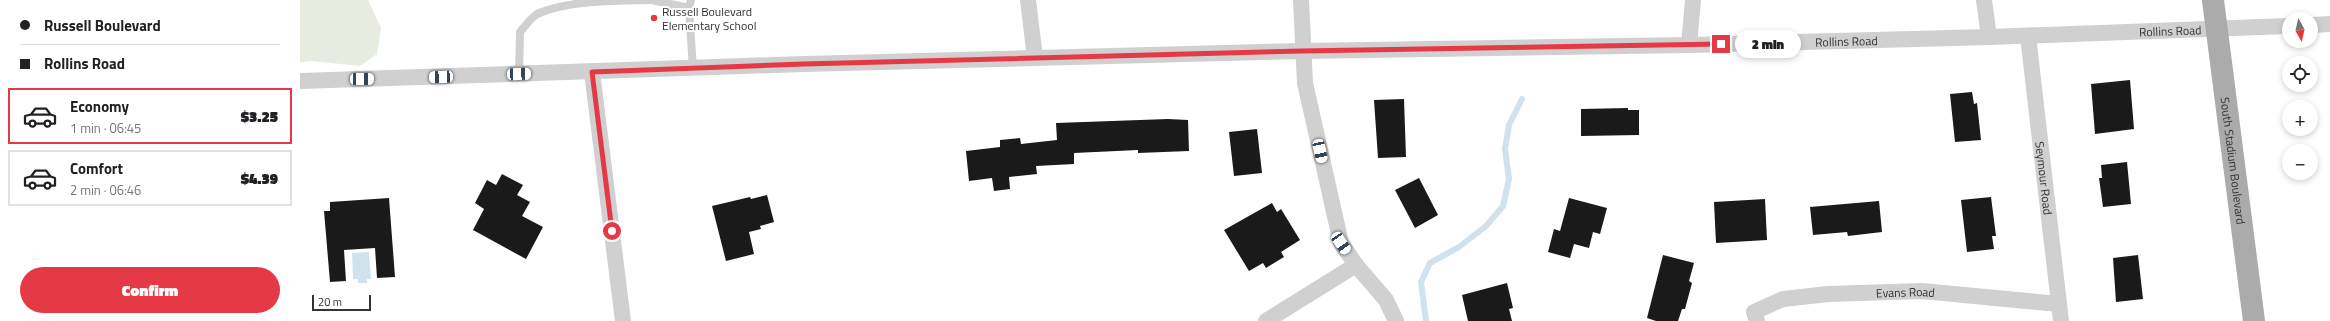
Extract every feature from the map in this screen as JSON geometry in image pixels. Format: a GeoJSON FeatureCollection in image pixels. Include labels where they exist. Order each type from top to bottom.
{"type":"FeatureCollection","features":[{"type":"Feature","properties":{"kind":"main road","name":"South Stadium Boulevard"},"geometry":{"type":"LineString","coordinates":[[2213,0],[2254,321]]}},
{"type":"Feature","properties":{"kind":"street"},"geometry":{"type":"LineString","coordinates":[[1028,0],[1035,58]]}},
{"type":"Feature","properties":{"kind":"street"},"geometry":{"type":"LineString","coordinates":[[1301,0],[1302,51],[1305,83],[1341,243],[1356,265],[1386,300],[1396,321]]}},
{"type":"Feature","properties":{"kind":"street"},"geometry":{"type":"LineString","coordinates":[[1689,45],[1693,0]]}},
{"type":"Feature","properties":{"kind":"street"},"geometry":{"type":"LineString","coordinates":[[1984,0],[1989,37]]}},
{"type":"Feature","properties":{"kind":"street"},"geometry":{"type":"LineString","coordinates":[[2318,25],[2330,24]]}},
{"type":"Feature","properties":{"kind":"street","name":"Rollins Road"},"geometry":{"type":"LineString","coordinates":[[300,81],[693,68],[1302,51],[1689,45],[2028,36],[2282,26]]}},
{"type":"Feature","properties":{"kind":"street","name":"Seymour Road"},"geometry":{"type":"LineString","coordinates":[[2028,36],[2061,321]]}},
{"type":"Feature","properties":{"kind":"street"},"geometry":{"type":"LineString","coordinates":[[592,72],[623,321]]}},
{"type":"Feature","properties":{"kind":"street"},"geometry":{"type":"LineString","coordinates":[[1266,321],[1356,265]]}},
{"type":"Feature","properties":{"kind":"street","name":"Evans Road"},"geometry":{"type":"LineString","coordinates":[[1756,316],[1783,299],[1828,294],[1922,291],[2059,304]]}},
{"type":"Feature","properties":{"kind":"lane"},"geometry":{"type":"LineString","coordinates":[[519,74],[520,32],[536,15],[557,4],[571,2],[651,0],[690,4],[693,68]]}},
{"type":"Feature","properties":{"kind":"shaded area"},"geometry":{"type":"Polygon","coordinates":[[[300,0],[368,0],[381,28],[377,54],[360,66],[312,61],[300,62],[300,0]]]}},
{"type":"Feature","properties":{"kind":"water"},"geometry":{"type":"Polygon","coordinates":[[[369,252],[371,279],[367,279],[367,283],[358,283],[358,279],[353,279],[352,253],[369,252]]]}},
{"type":"Feature","properties":{"kind":"building"},"geometry":{"type":"Polygon","coordinates":[[[2130,80],[2134,129],[2095,134],[2091,84],[2130,80]]]}},
{"type":"Feature","properties":{"kind":"building"},"geometry":{"type":"Polygon","coordinates":[[[1972,92],[1974,104],[1977,103],[1981,140],[1955,142],[1950,94],[1972,92]]]}},
{"type":"Feature","properties":{"kind":"building"},"geometry":{"type":"Polygon","coordinates":[[[1404,99],[1406,157],[1378,158],[1374,100],[1404,99]]]}},
{"type":"Feature","properties":{"kind":"building"},"geometry":{"type":"Polygon","coordinates":[[[1628,108],[1628,110],[1639,110],[1639,135],[1581,136],[1581,109],[1628,108]]]}},
{"type":"Feature","properties":{"kind":"building"},"geometry":{"type":"Polygon","coordinates":[[[1168,119],[1188,120],[1189,151],[1138,153],[1138,150],[1074,153],[1074,164],[1036,166],[1037,174],[1009,177],[1010,189],[994,191],[992,178],[969,181],[966,151],[1000,147],[1000,140],[1020,138],[1021,144],[1057,140],[1056,123],[1168,119]]]}},
{"type":"Feature","properties":{"kind":"building"},"geometry":{"type":"Polygon","coordinates":[[[1257,129],[1262,173],[1234,176],[1229,132],[1257,129]]]}},
{"type":"Feature","properties":{"kind":"building"},"geometry":{"type":"Polygon","coordinates":[[[2127,162],[2131,204],[2103,207],[2099,178],[2102,178],[2101,165],[2127,162]]]}},
{"type":"Feature","properties":{"kind":"building"},"geometry":{"type":"Polygon","coordinates":[[[502,174],[523,185],[517,195],[530,202],[522,216],[543,227],[526,259],[473,230],[484,209],[475,203],[487,180],[496,185],[502,174]]]}},
{"type":"Feature","properties":{"kind":"building"},"geometry":{"type":"Polygon","coordinates":[[[1419,178],[1438,215],[1415,228],[1395,190],[1419,178]]]}},
{"type":"Feature","properties":{"kind":"building"},"geometry":{"type":"Polygon","coordinates":[[[767,195],[774,222],[760,226],[761,229],[749,232],[754,254],[726,261],[712,206],[750,197],[751,199],[767,195]]]}},
{"type":"Feature","properties":{"kind":"building"},"geometry":{"type":"Polygon","coordinates":[[[1991,197],[1996,236],[1992,236],[1994,249],[1967,252],[1961,200],[1991,197]]]}},
{"type":"Feature","properties":{"kind":"building"},"geometry":{"type":"Polygon","coordinates":[[[389,198],[395,277],[377,278],[375,248],[344,250],[346,281],[330,282],[324,211],[330,211],[330,202],[389,198]]]}},
{"type":"Feature","properties":{"kind":"building"},"geometry":{"type":"Polygon","coordinates":[[[1569,198],[1607,208],[1600,234],[1593,232],[1589,248],[1574,244],[1570,258],[1548,252],[1554,229],[1560,231],[1569,198]]]}},
{"type":"Feature","properties":{"kind":"building"},"geometry":{"type":"Polygon","coordinates":[[[1765,199],[1767,240],[1716,243],[1714,202],[1765,199]]]}},
{"type":"Feature","properties":{"kind":"building"},"geometry":{"type":"Polygon","coordinates":[[[1879,201],[1882,232],[1848,236],[1847,232],[1813,235],[1810,207],[1879,201]]]}},
{"type":"Feature","properties":{"kind":"building"},"geometry":{"type":"Polygon","coordinates":[[[1272,203],[1277,212],[1281,209],[1300,240],[1281,252],[1284,257],[1266,268],[1263,263],[1249,271],[1224,230],[1272,203]]]}},
{"type":"Feature","properties":{"kind":"building"},"geometry":{"type":"Polygon","coordinates":[[[1663,255],[1694,263],[1689,281],[1692,283],[1685,309],[1682,309],[1678,321],[1656,321],[1647,318],[1663,255]]]}},
{"type":"Feature","properties":{"kind":"building"},"geometry":{"type":"Polygon","coordinates":[[[2138,255],[2143,299],[2116,302],[2113,258],[2138,255]]]}},
{"type":"Feature","properties":{"kind":"building"},"geometry":{"type":"Polygon","coordinates":[[[1507,283],[1513,308],[1509,309],[1512,321],[1468,321],[1462,295],[1507,283]]]}},
{"type":"Feature","properties":{"kind":"waterway"},"geometry":{"type":"LineString","coordinates":[[1426,321],[1421,282],[1430,263],[1459,247],[1486,226],[1503,206],[1509,179],[1505,149],[1509,125],[1522,99]]}},
{"type":"Feature","properties":{"kind":"place","name":"Russell Boulevard Elementary School"},"geometry":{"type":"Point","coordinates":[654,18]}},
{"type":"Feature","properties":{"kind":"route"},"geometry":{"type":"LineString","coordinates":[[612,231],[592,72],[804,64],[1302,51],[1721,44]]}}]}
